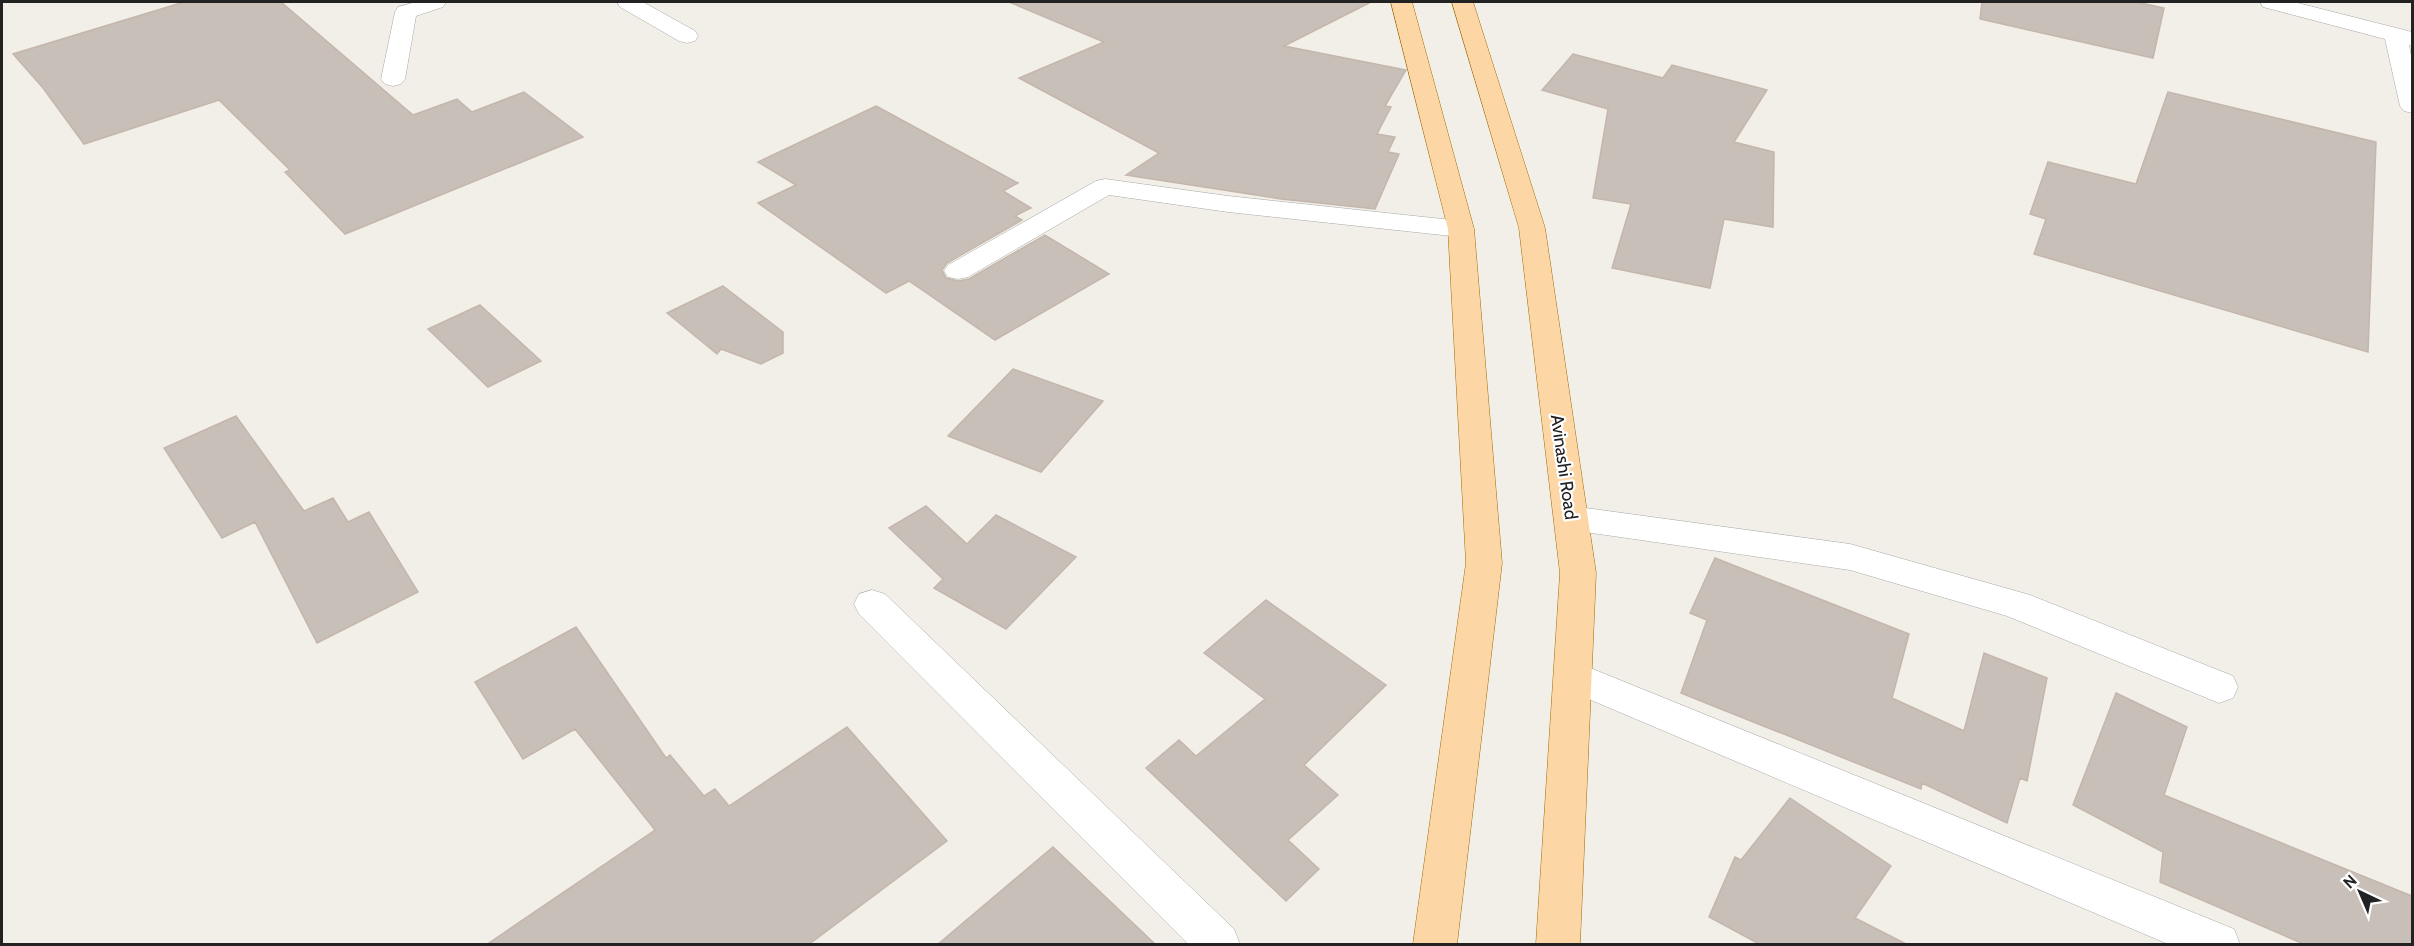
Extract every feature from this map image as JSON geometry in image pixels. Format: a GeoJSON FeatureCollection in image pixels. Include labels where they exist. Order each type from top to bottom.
{"type":"FeatureCollection","features":[{"type":"Feature","properties":{"kind":"main road"},"geometry":{"type":"LineString","coordinates":[[1401,2],[1461,229],[1484,564],[1435,945]]}},
{"type":"Feature","properties":{"kind":"main road","name":"Avinashi Road"},"geometry":{"type":"LineString","coordinates":[[1462,2],[1532,228],[1578,573],[1558,945]]}},
{"type":"Feature","properties":{"kind":"street"},"geometry":{"type":"LineString","coordinates":[[393,79],[406,12],[435,2]]}},
{"type":"Feature","properties":{"kind":"street"},"geometry":{"type":"LineString","coordinates":[[628,2],[687,36]]}},
{"type":"Feature","properties":{"kind":"street"},"geometry":{"type":"LineString","coordinates":[[2271,2],[2404,36],[2412,106]]}},
{"type":"Feature","properties":{"kind":"street"},"geometry":{"type":"LineString","coordinates":[[958,271],[1105,187],[1228,204],[1461,229]]}},
{"type":"Feature","properties":{"kind":"street"},"geometry":{"type":"LineString","coordinates":[[1571,518],[1850,557],[2016,605],[2219,687]]}},
{"type":"Feature","properties":{"kind":"street"},"geometry":{"type":"LineString","coordinates":[[872,603],[1218,945]]}},
{"type":"Feature","properties":{"kind":"street"},"geometry":{"type":"LineString","coordinates":[[1573,676],[2218,945]]}},
{"type":"Feature","properties":{"kind":"building"},"geometry":{"type":"Polygon","coordinates":[[[184,2],[281,2],[413,115],[457,99],[472,112],[524,92],[583,137],[345,234],[285,172],[290,170],[219,100],[84,144],[43,88],[13,54],[184,2]]]}},
{"type":"Feature","properties":{"kind":"building"},"geometry":{"type":"Polygon","coordinates":[[[1009,2],[1371,2],[1284,46],[1406,70],[1385,106],[1391,107],[1377,134],[1395,137],[1388,152],[1399,154],[1375,209],[1281,199],[1126,175],[1159,153],[1019,78],[1104,42],[1009,2]]]}},
{"type":"Feature","properties":{"kind":"building"},"geometry":{"type":"Polygon","coordinates":[[[1982,2],[2137,2],[2164,8],[2153,58],[1980,19],[1982,2]]]}},
{"type":"Feature","properties":{"kind":"building"},"geometry":{"type":"Polygon","coordinates":[[[1573,54],[1663,78],[1672,65],[1767,90],[1734,142],[1774,152],[1773,227],[1724,219],[1710,288],[1612,268],[1631,204],[1593,198],[1608,109],[1542,90],[1573,54]]]}},
{"type":"Feature","properties":{"kind":"building"},"geometry":{"type":"Polygon","coordinates":[[[2168,92],[2376,142],[2368,352],[2034,254],[2046,219],[2030,214],[2048,162],[2136,184],[2168,92]]]}},
{"type":"Feature","properties":{"kind":"building"},"geometry":{"type":"Polygon","coordinates":[[[876,106],[1018,183],[1003,191],[1031,208],[1015,216],[1022,220],[947,263],[942,270],[946,278],[958,281],[969,279],[1045,235],[1109,274],[995,340],[909,281],[886,293],[758,203],[796,185],[758,162],[876,106]]]}},
{"type":"Feature","properties":{"kind":"building"},"geometry":{"type":"Polygon","coordinates":[[[723,286],[783,332],[783,353],[761,364],[721,349],[717,354],[667,313],[723,286]]]}},
{"type":"Feature","properties":{"kind":"building"},"geometry":{"type":"Polygon","coordinates":[[[480,305],[541,361],[488,387],[428,329],[480,305]]]}},
{"type":"Feature","properties":{"kind":"building"},"geometry":{"type":"Polygon","coordinates":[[[1013,369],[1103,401],[1041,472],[948,436],[1013,369]]]}},
{"type":"Feature","properties":{"kind":"building"},"geometry":{"type":"Polygon","coordinates":[[[236,416],[304,511],[333,498],[348,522],[369,512],[418,592],[317,643],[255,522],[222,538],[164,448],[236,416]]]}},
{"type":"Feature","properties":{"kind":"building"},"geometry":{"type":"Polygon","coordinates":[[[926,506],[967,544],[996,515],[1076,557],[1006,629],[934,588],[943,579],[889,528],[926,506]]]}},
{"type":"Feature","properties":{"kind":"building"},"geometry":{"type":"Polygon","coordinates":[[[1715,558],[1909,634],[1892,698],[1964,731],[1984,653],[2047,678],[2027,781],[2020,778],[2007,823],[1922,783],[1921,789],[1681,693],[1707,620],[1690,613],[1715,558]]]}},
{"type":"Feature","properties":{"kind":"building"},"geometry":{"type":"Polygon","coordinates":[[[1266,600],[1386,685],[1304,765],[1338,795],[1288,840],[1319,869],[1286,901],[1146,768],[1179,740],[1196,756],[1265,699],[1204,653],[1266,600]]]}},
{"type":"Feature","properties":{"kind":"building"},"geometry":{"type":"Polygon","coordinates":[[[576,627],[666,758],[670,755],[704,796],[715,789],[729,806],[847,727],[947,841],[808,945],[486,945],[655,830],[575,729],[523,759],[475,682],[576,627]]]}},
{"type":"Feature","properties":{"kind":"building"},"geometry":{"type":"Polygon","coordinates":[[[2116,693],[2187,727],[2164,795],[2412,896],[2412,945],[2306,945],[2160,882],[2163,852],[2073,805],[2116,693]]]}},
{"type":"Feature","properties":{"kind":"building"},"geometry":{"type":"Polygon","coordinates":[[[1790,798],[1891,866],[1855,918],[1908,945],[1761,945],[1709,917],[1735,857],[1741,860],[1790,798]]]}},
{"type":"Feature","properties":{"kind":"building"},"geometry":{"type":"Polygon","coordinates":[[[1053,847],[1156,945],[937,945],[1053,847]]]}}]}
